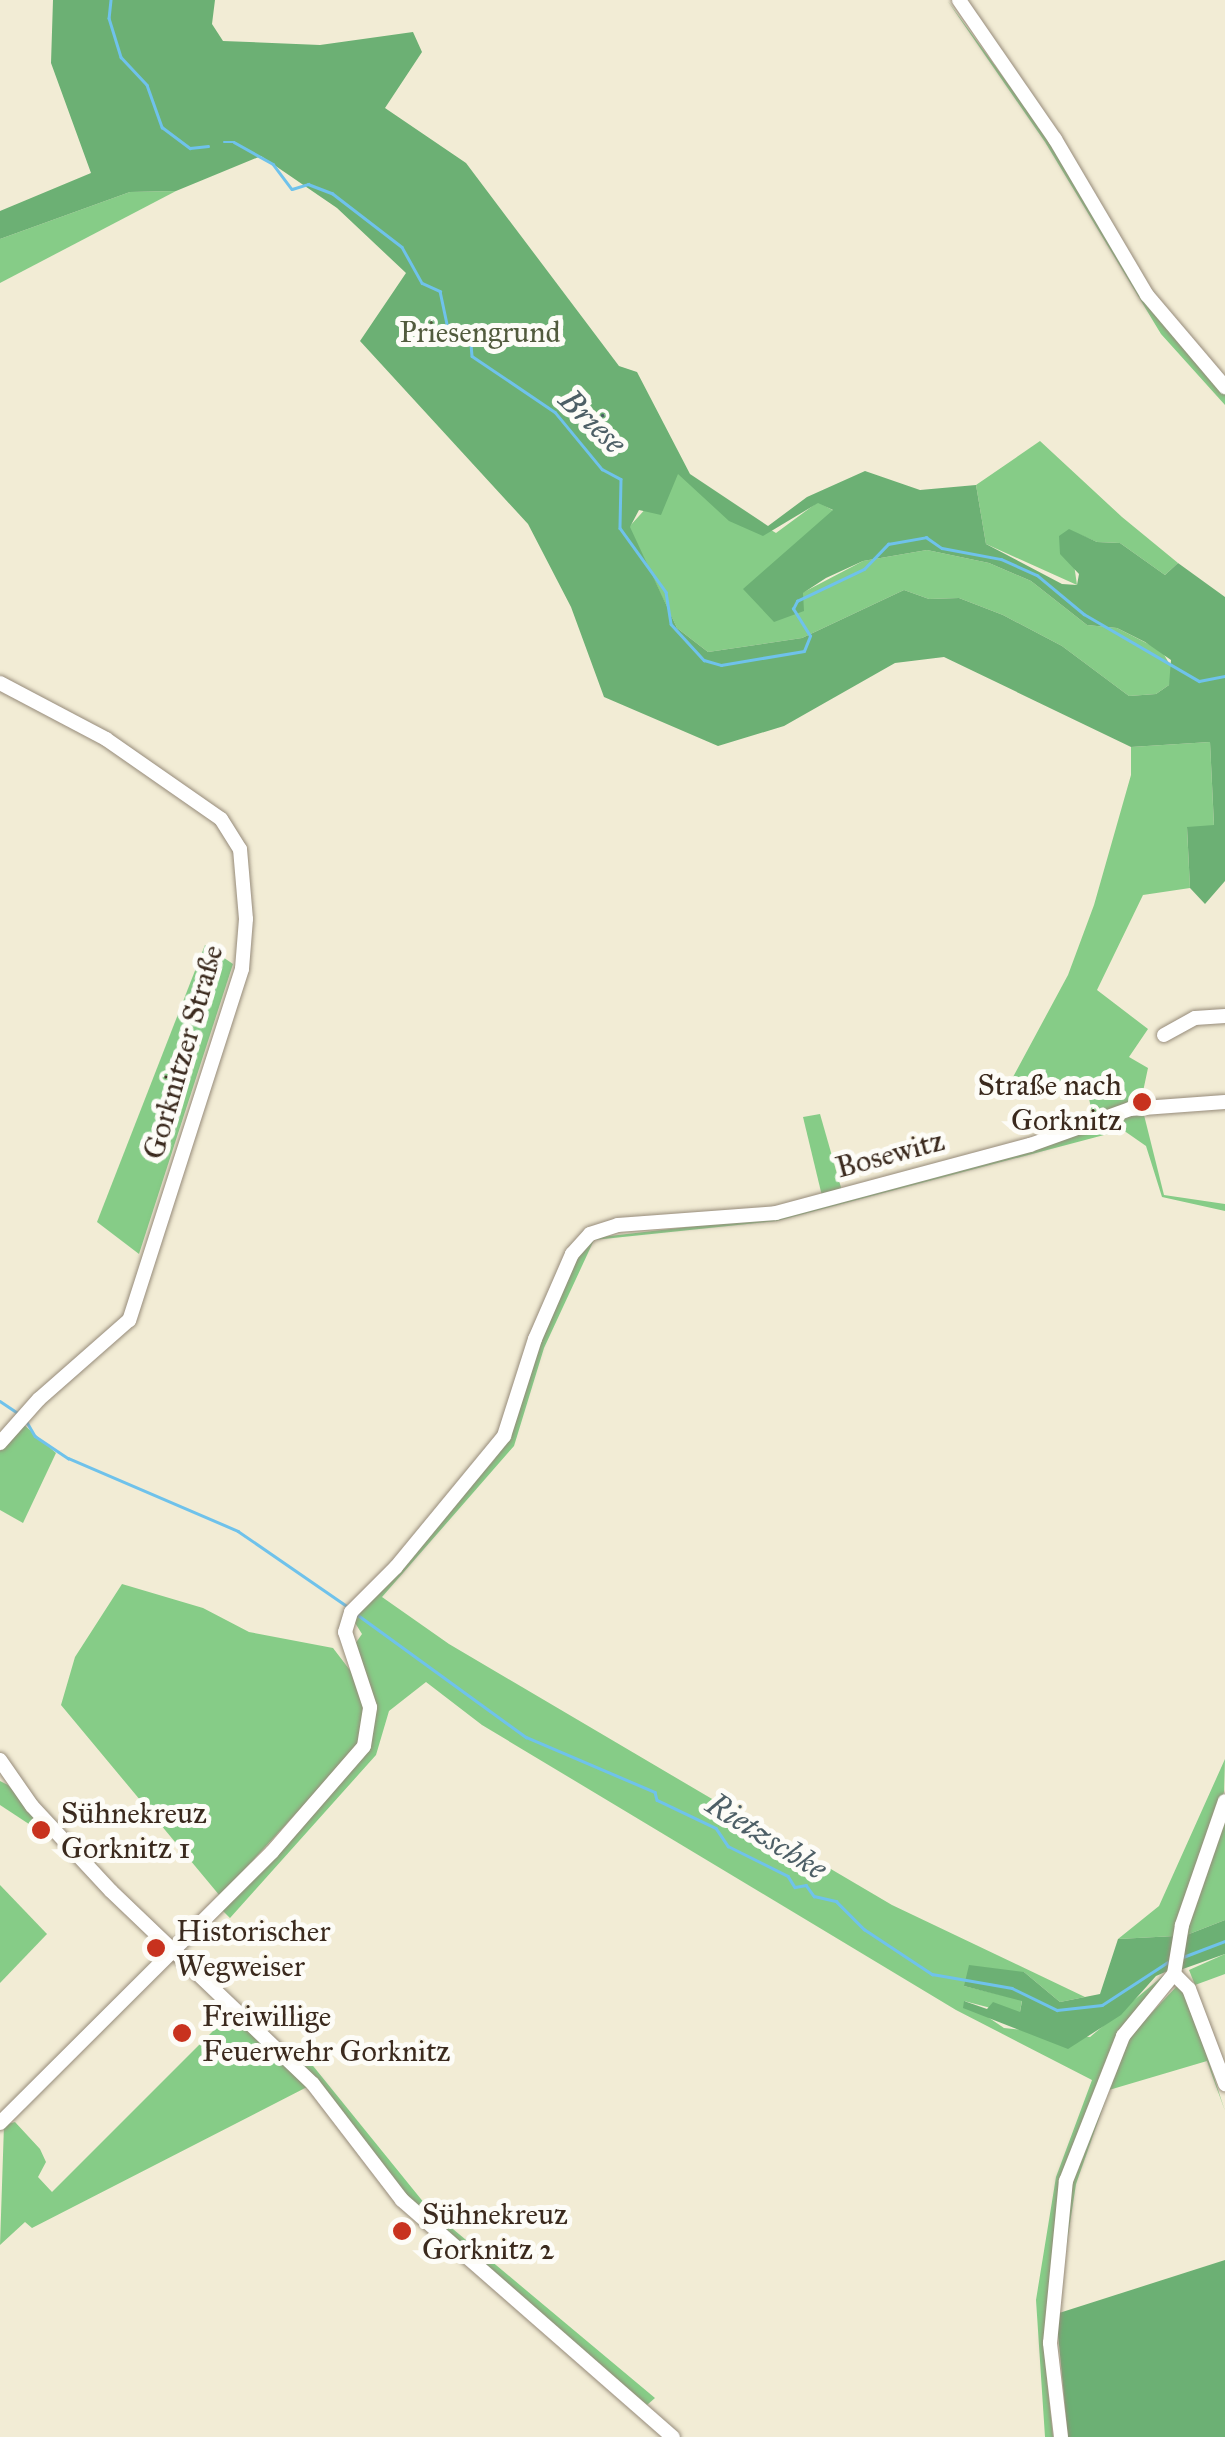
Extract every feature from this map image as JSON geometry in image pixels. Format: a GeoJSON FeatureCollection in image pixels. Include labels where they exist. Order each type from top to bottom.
{"type":"FeatureCollection","features":[{"type":"Feature","properties":{"kind":"street"},"geometry":{"type":"LineString","coordinates":[[959,0],[1055,139],[1146,294],[1225,387]]}},
{"type":"Feature","properties":{"kind":"street","name":"Gorknitzer Straße"},"geometry":{"type":"LineString","coordinates":[[0,683],[106,739],[198,800],[237,839],[245,880],[242,969],[136,1302],[114,1339],[82,1359],[0,1444]]}},
{"type":"Feature","properties":{"kind":"street"},"geometry":{"type":"LineString","coordinates":[[1164,1035],[1195,1018],[1225,1016]]}},
{"type":"Feature","properties":{"kind":"street","name":"Bosewitz"},"geometry":{"type":"LineString","coordinates":[[170,1949],[226,1898],[364,1746],[370,1707],[345,1632],[351,1612],[497,1446],[535,1339],[581,1242],[618,1226],[742,1220],[1030,1145],[1130,1109],[1225,1102]]}},
{"type":"Feature","properties":{"kind":"street"},"geometry":{"type":"LineString","coordinates":[[0,1760],[32,1806],[170,1949],[301,2071],[414,2212],[673,2437]]}},
{"type":"Feature","properties":{"kind":"street"},"geometry":{"type":"LineString","coordinates":[[1061,2437],[1050,2343],[1066,2180],[1123,2036],[1174,1974],[1182,1925],[1225,1802]]}},
{"type":"Feature","properties":{"kind":"street"},"geometry":{"type":"LineString","coordinates":[[0,2123],[170,1949]]}},
{"type":"Feature","properties":{"kind":"street"},"geometry":{"type":"LineString","coordinates":[[1174,1974],[1189,1989],[1225,2084]]}},
{"type":"Feature","properties":{"kind":"green space","name":"Priesengrund"},"geometry":{"type":"Polygon","coordinates":[[[53,0],[215,0],[212,24],[223,41],[320,45],[413,32],[422,52],[385,108],[466,163],[619,366],[637,372],[690,474],[768,526],[807,497],[865,471],[920,490],[976,485],[986,544],[1062,584],[1077,585],[1079,574],[1060,554],[1059,536],[1069,529],[1097,542],[1120,543],[1165,575],[1178,563],[1225,597],[1225,881],[1205,904],[1190,888],[1187,827],[1214,825],[1210,742],[1131,747],[944,657],[895,663],[784,726],[718,746],[604,697],[571,607],[528,524],[360,341],[406,273],[337,208],[261,156],[176,191],[130,192],[0,239],[0,211],[91,173],[51,63],[53,0]],[[678,474],[661,515],[639,510],[630,527],[677,628],[708,652],[802,638],[904,590],[929,599],[959,598],[1003,615],[1062,646],[1129,696],[1156,694],[1169,685],[1171,660],[1145,642],[1117,628],[1087,625],[1031,581],[989,563],[927,550],[863,561],[826,578],[803,593],[804,611],[774,622],[743,589],[833,510],[818,503],[763,536],[729,521],[678,474]]]}},
{"type":"Feature","properties":{"kind":"green space"},"geometry":{"type":"Polygon","coordinates":[[[947,0],[1049,140],[1142,295],[1225,394],[1225,405],[1161,334],[1045,142],[947,0]]]}},
{"type":"Feature","properties":{"kind":"green space"},"geometry":{"type":"Polygon","coordinates":[[[176,191],[0,283],[0,239],[130,192],[176,191]]]}},
{"type":"Feature","properties":{"kind":"green space"},"geometry":{"type":"Polygon","coordinates":[[[1040,441],[1178,563],[1165,575],[1120,543],[1097,542],[1069,530],[1077,585],[986,544],[976,485],[1040,441]]]}},
{"type":"Feature","properties":{"kind":"green space"},"geometry":{"type":"Polygon","coordinates":[[[678,473],[776,533],[818,502],[834,511],[802,593],[863,561],[927,550],[989,563],[1031,581],[1087,625],[1117,628],[1162,651],[1174,672],[1169,685],[1156,694],[1129,696],[1062,646],[1003,615],[959,598],[929,599],[904,590],[802,638],[708,652],[677,628],[629,527],[678,473]]]}},
{"type":"Feature","properties":{"kind":"green space"},"geometry":{"type":"Polygon","coordinates":[[[1210,742],[1214,826],[1187,828],[1190,888],[1143,895],[1097,990],[1148,1029],[1129,1057],[1148,1068],[1141,1101],[1093,1117],[1086,1085],[1006,1090],[1068,975],[1094,905],[1131,775],[1131,747],[1210,742]]]}},
{"type":"Feature","properties":{"kind":"green space"},"geometry":{"type":"Polygon","coordinates":[[[205,945],[233,964],[139,1254],[97,1222],[205,945]]]}},
{"type":"Feature","properties":{"kind":"green space"},"geometry":{"type":"Polygon","coordinates":[[[1143,1111],[1164,1195],[1225,1204],[1225,1211],[1162,1197],[1146,1146],[1123,1130],[777,1221],[594,1240],[544,1348],[514,1446],[382,1597],[449,1644],[892,1905],[1085,1997],[1060,2002],[1024,1972],[964,1986],[1022,2000],[1020,2012],[1010,2013],[964,2001],[1004,2028],[1090,2037],[1170,1970],[1104,2070],[1061,2179],[1044,2350],[1053,2437],[1045,2437],[1036,2300],[1056,2177],[1092,2080],[956,2010],[482,1725],[426,1682],[389,1711],[376,1755],[230,1918],[220,1908],[356,1763],[374,1727],[355,1644],[362,1634],[352,1618],[494,1460],[538,1341],[573,1262],[592,1238],[775,1217],[1143,1111]]]}},
{"type":"Feature","properties":{"kind":"green space"},"geometry":{"type":"Polygon","coordinates":[[[820,1114],[842,1191],[822,1196],[803,1117],[820,1114]]]}},
{"type":"Feature","properties":{"kind":"green space"},"geometry":{"type":"Polygon","coordinates":[[[22,1423],[56,1453],[23,1523],[0,1510],[0,1451],[22,1423]]]}},
{"type":"Feature","properties":{"kind":"green space"},"geometry":{"type":"Polygon","coordinates":[[[122,1584],[203,1608],[249,1632],[333,1648],[359,1682],[366,1706],[360,1744],[220,1896],[61,1705],[75,1657],[122,1584]]]}},
{"type":"Feature","properties":{"kind":"green space"},"geometry":{"type":"Polygon","coordinates":[[[1225,1759],[1224,1792],[1175,1936],[1118,1939],[1159,1906],[1225,1759]]]}},
{"type":"Feature","properties":{"kind":"green space"},"geometry":{"type":"Polygon","coordinates":[[[0,1781],[44,1825],[38,1830],[0,1805],[0,1781]]]}},
{"type":"Feature","properties":{"kind":"green space"},"geometry":{"type":"Polygon","coordinates":[[[1225,1813],[1225,1920],[1184,1936],[1225,1813]]]}},
{"type":"Feature","properties":{"kind":"green space"},"geometry":{"type":"Polygon","coordinates":[[[0,1885],[47,1934],[0,1983],[0,1885]]]}},
{"type":"Feature","properties":{"kind":"green space"},"geometry":{"type":"Polygon","coordinates":[[[1225,1920],[1225,1954],[1180,1970],[1184,1936],[1225,1920]]]}},
{"type":"Feature","properties":{"kind":"green space"},"geometry":{"type":"Polygon","coordinates":[[[1175,1936],[1170,1970],[1156,1976],[1121,2015],[1068,2049],[963,2008],[964,2001],[987,2009],[993,2002],[1020,2012],[1022,2001],[964,1986],[969,1965],[1024,1972],[1060,2002],[1100,1994],[1118,1939],[1175,1936]]]}},
{"type":"Feature","properties":{"kind":"green space"},"geometry":{"type":"Polygon","coordinates":[[[1225,1954],[1225,1974],[1195,1985],[1189,1970],[1225,1954]]]}},
{"type":"Feature","properties":{"kind":"green space"},"geometry":{"type":"Polygon","coordinates":[[[1177,1986],[1187,1995],[1225,2111],[1207,2061],[1109,2090],[1076,2184],[1056,2314],[1070,2179],[1126,2040],[1177,1986]]]}},
{"type":"Feature","properties":{"kind":"green space"},"geometry":{"type":"Polygon","coordinates":[[[231,2013],[309,2086],[32,2228],[25,2222],[0,2245],[4,2125],[15,2122],[40,2149],[46,2162],[38,2177],[52,2192],[231,2013]]]}},
{"type":"Feature","properties":{"kind":"green space"},"geometry":{"type":"Polygon","coordinates":[[[305,2056],[429,2209],[655,2398],[647,2405],[416,2208],[299,2063],[305,2056]]]}},
{"type":"Feature","properties":{"kind":"green space"},"geometry":{"type":"Polygon","coordinates":[[[1225,2260],[1225,2437],[1068,2437],[1056,2314],[1225,2260]]]}},
{"type":"Feature","properties":{"kind":"waterway","name":"Briese"},"geometry":{"type":"LineString","coordinates":[[111,0],[109,18],[121,57],[147,85],[162,127],[190,148],[208,146]]}},
{"type":"Feature","properties":{"kind":"waterway","name":"Briese"},"geometry":{"type":"LineString","coordinates":[[224,142],[234,142],[273,164],[292,189],[308,184],[332,193],[402,247],[422,283],[440,291],[448,329],[470,333],[472,356],[555,412],[602,469],[621,479],[620,528],[666,592],[671,624],[704,660],[721,665],[804,651],[810,636],[793,609],[797,601],[864,569],[888,544],[926,537],[942,548],[1001,559],[1037,575],[1084,614],[1199,681],[1225,676]]}},
{"type":"Feature","properties":{"kind":"waterway","name":"Rietzschke"},"geometry":{"type":"LineString","coordinates":[[0,1401],[18,1413]]}},
{"type":"Feature","properties":{"kind":"waterway","name":"Rietzschke"},"geometry":{"type":"LineString","coordinates":[[27,1422],[35,1436],[68,1458],[238,1531],[348,1607]]}},
{"type":"Feature","properties":{"kind":"waterway","name":"Rietzschke"},"geometry":{"type":"LineString","coordinates":[[358,1615],[526,1737],[655,1792],[657,1800],[716,1828],[728,1846],[788,1876],[795,1887],[806,1885],[814,1896],[836,1901],[864,1929],[932,1974],[1012,1988],[1057,2010],[1102,2005],[1168,1962]]}},
{"type":"Feature","properties":{"kind":"waterway","name":"Rietzschke"},"geometry":{"type":"LineString","coordinates":[[1183,1957],[1225,1941]]}},
{"type":"Feature","properties":{"kind":"place","name":"Straße nach Gorknitz"},"geometry":{"type":"Point","coordinates":[1142,1102]}},
{"type":"Feature","properties":{"kind":"place","name":"Sühnekreuz Gorknitz 1"},"geometry":{"type":"Point","coordinates":[41,1830]}},
{"type":"Feature","properties":{"kind":"place","name":"Historischer Wegweiser"},"geometry":{"type":"Point","coordinates":[156,1948]}},
{"type":"Feature","properties":{"kind":"place","name":"Freiwillige Feuerwehr Gorknitz"},"geometry":{"type":"Point","coordinates":[182,2033]}},
{"type":"Feature","properties":{"kind":"place","name":"Sühnekreuz Gorknitz 2"},"geometry":{"type":"Point","coordinates":[402,2231]}}]}
